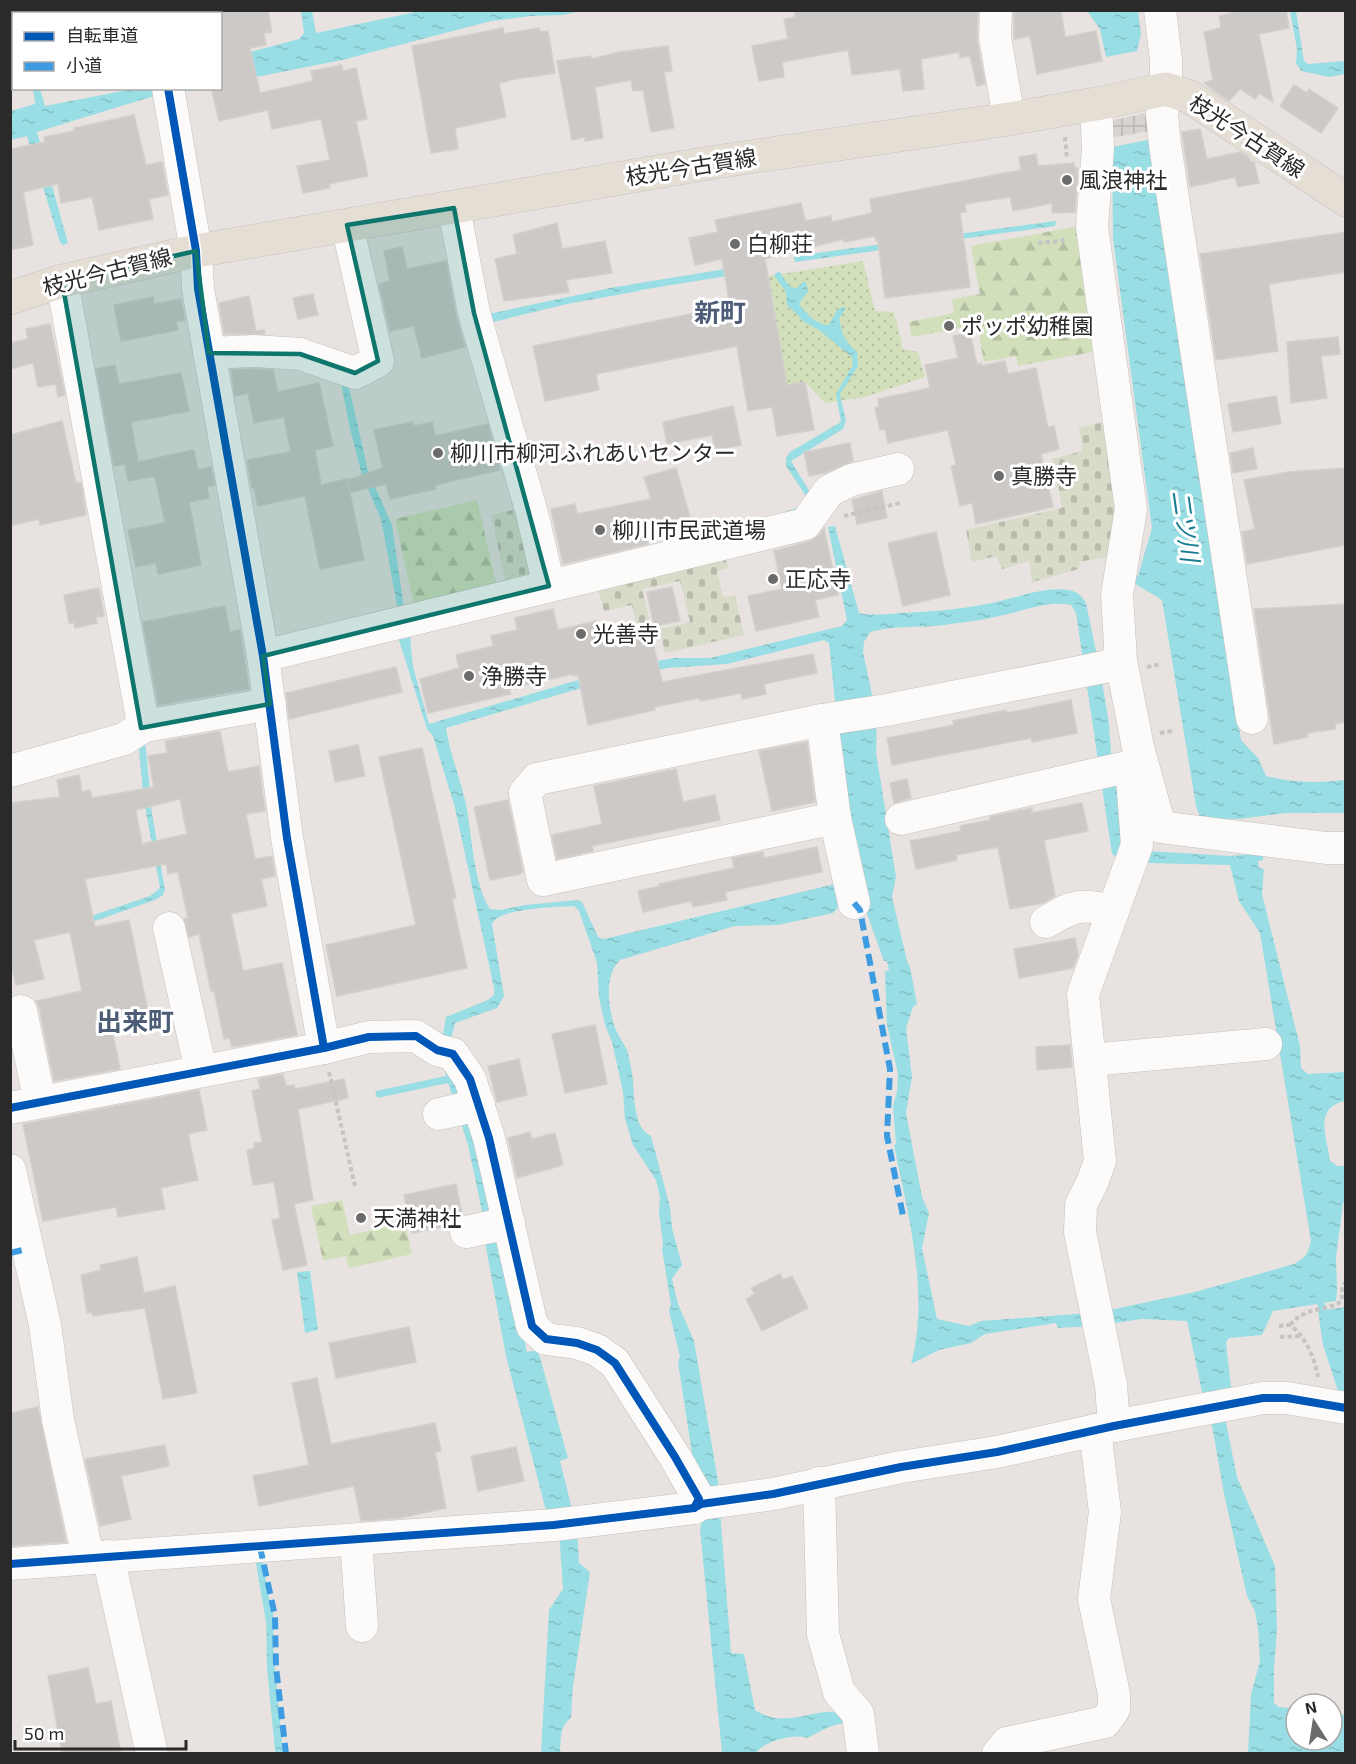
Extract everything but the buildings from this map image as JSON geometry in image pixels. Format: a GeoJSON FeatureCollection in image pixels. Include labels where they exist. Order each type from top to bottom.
{"type":"FeatureCollection","features":[{"type":"Feature","properties":{"kind":"main road","name":"枝光今古賀線"},"geometry":{"type":"LineString","coordinates":[[10,298],[62,281],[196,251],[709,163],[1009,119],[1166,89],[1190,97],[1346,200]]}},
{"type":"Feature","properties":{"kind":"street"},"geometry":{"type":"LineString","coordinates":[[996,10],[995,37],[1009,119]]}},
{"type":"Feature","properties":{"kind":"street"},"geometry":{"type":"LineString","coordinates":[[1160,10],[1165,39],[1166,89],[1162,114],[1165,145],[1252,718]]}},
{"type":"Feature","properties":{"kind":"street"},"geometry":{"type":"LineString","coordinates":[[169,94],[196,251],[198,289],[270,704],[287,838],[324,1048]]}},
{"type":"Feature","properties":{"kind":"street"},"geometry":{"type":"LineString","coordinates":[[998,1754],[1007,1743],[1105,1722],[1114,1709],[1114,1694],[1094,1599],[1105,1512],[1105,1428],[1111,1385],[1080,1232],[1081,1205],[1100,1161],[1083,994],[1135,853],[1101,666],[1117,595],[1131,509],[1092,226],[1098,148],[1096,104]]}},
{"type":"Feature","properties":{"kind":"street"},"geometry":{"type":"LineString","coordinates":[[454,208],[476,318],[532,513],[549,586]]}},
{"type":"Feature","properties":{"kind":"street"},"geometry":{"type":"LineString","coordinates":[[209,352],[254,351],[300,354],[356,374],[378,361],[348,225]]}},
{"type":"Feature","properties":{"kind":"street"},"geometry":{"type":"LineString","coordinates":[[62,281],[142,718],[148,726]]}},
{"type":"Feature","properties":{"kind":"street"},"geometry":{"type":"LineString","coordinates":[[262,657],[549,586],[819,514],[829,491],[851,480],[898,469]]}},
{"type":"Feature","properties":{"kind":"street"},"geometry":{"type":"LineString","coordinates":[[835,818],[543,880],[525,793],[537,779],[1101,666]]}},
{"type":"Feature","properties":{"kind":"street"},"geometry":{"type":"LineString","coordinates":[[10,771],[124,739],[148,726],[270,704]]}},
{"type":"Feature","properties":{"kind":"street"},"geometry":{"type":"LineString","coordinates":[[829,719],[835,818],[851,893]]}},
{"type":"Feature","properties":{"kind":"street"},"geometry":{"type":"LineString","coordinates":[[901,819],[1119,764]]}},
{"type":"Feature","properties":{"kind":"street"},"geometry":{"type":"LineString","coordinates":[[1119,764],[1160,827],[1315,847],[1346,848]]}},
{"type":"Feature","properties":{"kind":"street"},"geometry":{"type":"LineString","coordinates":[[1046,922],[1069,908],[1091,905],[1113,911]]}},
{"type":"Feature","properties":{"kind":"street"},"geometry":{"type":"LineString","coordinates":[[168,928],[201,1071]]}},
{"type":"Feature","properties":{"kind":"street"},"geometry":{"type":"LineString","coordinates":[[21,1011],[25,1105],[324,1048],[369,1037],[416,1036],[445,1052],[470,1079],[459,1109],[489,1138],[488,1228],[532,1326],[546,1339],[577,1343],[597,1350],[615,1363],[699,1499],[705,1505]]}},
{"type":"Feature","properties":{"kind":"street"},"geometry":{"type":"LineString","coordinates":[[1090,1060],[1266,1044]]}},
{"type":"Feature","properties":{"kind":"street"},"geometry":{"type":"LineString","coordinates":[[10,1170],[45,1325],[58,1420],[152,1754]]}},
{"type":"Feature","properties":{"kind":"street"},"geometry":{"type":"LineString","coordinates":[[10,1564],[565,1524],[773,1494],[819,1483],[997,1452],[1105,1428],[1263,1398],[1287,1398],[1333,1406]]}},
{"type":"Feature","properties":{"kind":"street"},"geometry":{"type":"LineString","coordinates":[[819,1483],[823,1634],[839,1692],[858,1714],[863,1754]]}},
{"type":"Feature","properties":{"kind":"street"},"geometry":{"type":"LineString","coordinates":[[356,1540],[362,1626]]}},
{"type":"Feature","properties":{"kind":"path"},"geometry":{"type":"LineString","coordinates":[[1065,136],[1067,159]]}},
{"type":"Feature","properties":{"kind":"path"},"geometry":{"type":"LineString","coordinates":[[819,514],[900,503]]}},
{"type":"Feature","properties":{"kind":"path"},"geometry":{"type":"LineString","coordinates":[[324,1048],[355,1186]]}},
{"type":"Feature","properties":{"kind":"path"},"geometry":{"type":"LineString","coordinates":[[1279,1326],[1290,1325],[1305,1312],[1335,1305],[1342,1301],[1342,1286],[1346,1282]]}},
{"type":"Feature","properties":{"kind":"path"},"geometry":{"type":"LineString","coordinates":[[1290,1325],[1301,1336],[1311,1354],[1333,1406]]}},
{"type":"Feature","properties":{"kind":"path"},"geometry":{"type":"LineString","coordinates":[[1281,1336],[1301,1336]]}},
{"type":"Feature","properties":{"kind":"highlighted area"},"geometry":{"type":"Polygon","coordinates":[[[454,208],[474,313],[549,586],[263,656],[270,704],[141,728],[62,281],[196,251],[209,353],[300,354],[355,373],[378,361],[347,225],[454,208]]]}},
{"type":"Feature","properties":{"kind":"green space"},"geometry":{"type":"Polygon","coordinates":[[[1101,222],[1124,346],[1018,366],[1016,356],[984,362],[977,325],[912,337],[909,322],[954,313],[952,299],[980,294],[971,246],[1101,222]]]}},
{"type":"Feature","properties":{"kind":"green space"},"geometry":{"type":"Polygon","coordinates":[[[863,261],[875,311],[894,312],[903,349],[918,352],[925,377],[865,397],[825,403],[805,382],[787,385],[768,276],[863,261]]]}},
{"type":"Feature","properties":{"kind":"green space"},"geometry":{"type":"Polygon","coordinates":[[[1111,420],[1124,507],[1117,555],[1079,562],[1079,569],[1032,582],[1029,561],[1002,569],[996,556],[972,562],[966,530],[1062,508],[1052,459],[1083,451],[1079,428],[1111,420]]]}},
{"type":"Feature","properties":{"kind":"green space"},"geometry":{"type":"Polygon","coordinates":[[[477,500],[497,587],[414,605],[395,519],[477,500]]]}},
{"type":"Feature","properties":{"kind":"green space"},"geometry":{"type":"Polygon","coordinates":[[[525,507],[540,577],[506,584],[491,515],[525,507]]]}},
{"type":"Feature","properties":{"kind":"green space"},"geometry":{"type":"Polygon","coordinates":[[[725,555],[728,568],[717,571],[723,597],[735,595],[744,635],[665,653],[660,629],[690,622],[680,581],[642,589],[650,624],[637,627],[632,605],[604,611],[597,584],[725,555]]]}},
{"type":"Feature","properties":{"kind":"green space"},"geometry":{"type":"Polygon","coordinates":[[[342,1200],[350,1235],[405,1223],[412,1254],[349,1268],[346,1256],[323,1261],[311,1206],[342,1200]]]}},
{"type":"Feature","properties":{"kind":"shaded area"},"geometry":{"type":"Polygon","coordinates":[[[1144,114],[1155,130],[1105,139],[1109,121],[1144,114]]]}},
{"type":"Feature","properties":{"kind":"water"},"geometry":{"type":"Polygon","coordinates":[[[301,11],[312,11],[316,33],[420,11],[581,11],[563,15],[491,21],[342,60],[222,84],[250,52],[299,39],[304,33],[301,11]]]}},
{"type":"Feature","properties":{"kind":"water"},"geometry":{"type":"Polygon","coordinates":[[[1087,11],[1138,11],[1141,34],[1137,51],[1106,57],[1100,29],[1087,11]]]}},
{"type":"Feature","properties":{"kind":"water"},"geometry":{"type":"Polygon","coordinates":[[[1290,11],[1296,11],[1304,61],[1308,64],[1345,61],[1345,74],[1329,77],[1301,71],[1296,63],[1297,49],[1290,11]]]}},
{"type":"Feature","properties":{"kind":"water"},"geometry":{"type":"Polygon","coordinates":[[[33,90],[40,90],[45,106],[128,90],[193,90],[154,96],[37,132],[68,243],[63,245],[60,242],[27,136],[11,140],[11,111],[35,104],[33,90]]]}},
{"type":"Feature","properties":{"kind":"water","name":"二ツ川"},"geometry":{"type":"Polygon","coordinates":[[[1153,139],[1221,616],[1241,740],[1258,758],[1266,776],[1305,782],[1345,780],[1345,813],[1286,813],[1239,819],[1201,819],[1196,806],[1162,600],[1132,582],[1134,577],[1138,576],[1152,528],[1113,239],[1112,147],[1153,139]]]}},
{"type":"Feature","properties":{"kind":"water"},"geometry":{"type":"Polygon","coordinates":[[[1056,221],[1055,226],[795,262],[794,256],[1056,221]]]}},
{"type":"Feature","properties":{"kind":"water"},"geometry":{"type":"Polygon","coordinates":[[[779,271],[789,286],[796,289],[806,282],[808,291],[799,304],[816,321],[829,325],[837,310],[844,306],[845,309],[839,319],[840,324],[847,341],[857,352],[858,366],[840,394],[846,421],[843,429],[791,461],[816,502],[798,513],[780,514],[796,508],[808,499],[786,466],[786,458],[790,452],[841,422],[836,394],[853,365],[852,357],[819,330],[801,320],[787,305],[786,292],[774,275],[779,271]]]}},
{"type":"Feature","properties":{"kind":"water"},"geometry":{"type":"Polygon","coordinates":[[[638,284],[639,291],[567,304],[489,323],[484,315],[615,287],[638,284]]]}},
{"type":"Feature","properties":{"kind":"water"},"geometry":{"type":"Polygon","coordinates":[[[340,378],[347,378],[368,471],[392,525],[413,667],[429,724],[640,664],[674,658],[710,658],[842,626],[847,620],[828,527],[835,526],[859,613],[880,614],[958,609],[1059,589],[1069,590],[1081,596],[1086,603],[1101,675],[1109,724],[1113,779],[1118,789],[1129,834],[1120,859],[1112,854],[1076,613],[1071,605],[1049,604],[995,617],[870,632],[864,642],[863,652],[873,702],[876,752],[896,877],[892,897],[917,1004],[913,1007],[906,1028],[912,1077],[906,1113],[922,1197],[929,1213],[922,1248],[937,1319],[969,1326],[981,1321],[1089,1313],[1092,1326],[1058,1328],[1056,1323],[985,1334],[971,1343],[939,1350],[911,1364],[916,1337],[918,1282],[911,1227],[894,1145],[896,1144],[893,1106],[898,1074],[887,1025],[885,972],[889,970],[854,878],[850,838],[853,825],[842,781],[844,759],[838,731],[829,643],[824,640],[727,664],[667,668],[581,688],[446,728],[465,800],[476,872],[490,909],[500,910],[577,900],[582,902],[598,937],[604,939],[835,884],[843,902],[833,913],[778,925],[735,926],[620,960],[609,982],[612,1017],[615,1028],[627,1050],[637,1115],[644,1131],[651,1136],[670,1207],[672,1228],[682,1265],[672,1279],[678,1304],[694,1341],[720,1493],[696,1480],[678,1362],[680,1357],[669,1311],[671,1305],[662,1249],[660,1197],[656,1180],[633,1145],[625,1119],[623,1092],[599,997],[597,963],[579,911],[574,906],[542,908],[516,912],[497,919],[492,924],[504,996],[497,1008],[455,1023],[450,1043],[507,1261],[527,1352],[538,1350],[568,1458],[560,1461],[577,1529],[579,1563],[590,1572],[573,1686],[571,1718],[562,1732],[560,1750],[562,1753],[541,1753],[549,1610],[563,1589],[559,1531],[546,1511],[506,1356],[485,1242],[483,1216],[468,1145],[444,1069],[443,1035],[446,1017],[488,1000],[494,995],[494,988],[455,808],[433,736],[427,729],[398,637],[399,616],[381,519],[362,475],[340,378]]]}},
{"type":"Feature","properties":{"kind":"water"},"geometry":{"type":"Polygon","coordinates":[[[148,789],[165,890],[163,895],[155,900],[92,922],[88,917],[150,896],[160,888],[142,790],[148,789]]]}},
{"type":"Feature","properties":{"kind":"water"},"geometry":{"type":"Polygon","coordinates":[[[1148,851],[1231,856],[1263,853],[1263,860],[1258,861],[1259,868],[1264,869],[1262,894],[1300,1046],[1301,1068],[1308,1074],[1345,1072],[1345,1101],[1329,1110],[1324,1125],[1330,1161],[1338,1166],[1345,1166],[1345,1202],[1343,1203],[1336,1258],[1336,1301],[1273,1311],[1262,1335],[1229,1338],[1226,1342],[1232,1396],[1221,1398],[1237,1477],[1275,1566],[1277,1629],[1274,1703],[1284,1708],[1284,1752],[1344,1752],[1344,1715],[1345,1753],[1248,1753],[1251,1694],[1260,1661],[1258,1629],[1255,1611],[1247,1596],[1224,1494],[1210,1414],[1204,1401],[1187,1321],[1142,1319],[1108,1324],[1105,1311],[1195,1292],[1294,1264],[1306,1255],[1311,1241],[1260,933],[1239,901],[1230,865],[1147,863],[1148,851]]]}},
{"type":"Feature","properties":{"kind":"water"},"geometry":{"type":"Polygon","coordinates":[[[310,1271],[318,1330],[305,1333],[297,1272],[310,1271]]]}},
{"type":"Feature","properties":{"kind":"water"},"geometry":{"type":"Polygon","coordinates":[[[1345,1307],[1345,1400],[1341,1400],[1323,1345],[1318,1311],[1345,1307]]]}},
{"type":"Feature","properties":{"kind":"water"},"geometry":{"type":"Polygon","coordinates":[[[720,1510],[731,1653],[744,1654],[755,1710],[764,1715],[781,1718],[832,1712],[850,1715],[852,1720],[829,1727],[807,1738],[795,1737],[779,1740],[765,1745],[756,1753],[722,1753],[700,1529],[704,1512],[720,1510]]]}},
{"type":"Feature","properties":{"kind":"water"},"geometry":{"type":"Polygon","coordinates":[[[266,1609],[273,1612],[274,1659],[283,1753],[275,1751],[267,1668],[266,1609]]]}},
{"type":"Feature","properties":{"kind":"waterway"},"geometry":{"type":"LineString","coordinates":[[631,288],[723,273]]}},
{"type":"Feature","properties":{"kind":"waterway"},"geometry":{"type":"LineString","coordinates":[[142,745],[147,797]]}},
{"type":"Feature","properties":{"kind":"waterway"},"geometry":{"type":"LineString","coordinates":[[379,1094],[454,1078]]}},
{"type":"Feature","properties":{"kind":"waterway"},"geometry":{"type":"LineString","coordinates":[[1318,1295],[1326,1319]]}},
{"type":"Feature","properties":{"kind":"waterway"},"geometry":{"type":"LineString","coordinates":[[259,1560],[269,1619]]}},
{"type":"Feature","properties":{"kind":"marked path"},"geometry":{"type":"LineString","coordinates":[[854,903],[860,910],[890,1069],[887,1136],[903,1216]]}},
{"type":"Feature","properties":{"kind":"marked path"},"geometry":{"type":"LineString","coordinates":[[10,1253],[27,1249]]}},
{"type":"Feature","properties":{"kind":"marked path"},"geometry":{"type":"LineString","coordinates":[[260,1547],[275,1616],[276,1667],[286,1754]]}},
{"type":"Feature","properties":{"kind":"cycle path"},"geometry":{"type":"LineString","coordinates":[[168,90],[196,251],[198,289],[263,656],[287,838],[324,1048]]}},
{"type":"Feature","properties":{"kind":"cycle path"},"geometry":{"type":"LineString","coordinates":[[10,1108],[324,1048],[369,1037],[416,1036],[437,1050],[453,1054],[470,1079],[489,1138],[532,1326],[546,1339],[577,1343],[597,1350],[615,1363],[699,1499],[694,1508]]}},
{"type":"Feature","properties":{"kind":"cycle path"},"geometry":{"type":"LineString","coordinates":[[10,1564],[554,1525],[694,1508],[701,1504],[773,1494],[901,1467],[997,1452],[1114,1426],[1263,1398],[1287,1398],[1346,1408]]}},
{"type":"Feature","properties":{"kind":"place","name":"風浪神社"},"geometry":{"type":"Point","coordinates":[1067,180]}},
{"type":"Feature","properties":{"kind":"place","name":"白柳荘"},"geometry":{"type":"Point","coordinates":[735,244]}},
{"type":"Feature","properties":{"kind":"place","name":"ポッポ幼稚園"},"geometry":{"type":"Point","coordinates":[949,326]}},
{"type":"Feature","properties":{"kind":"place","name":"柳川市柳河ふれあいセンター"},"geometry":{"type":"Point","coordinates":[438,453]}},
{"type":"Feature","properties":{"kind":"place","name":"真勝寺"},"geometry":{"type":"Point","coordinates":[999,476]}},
{"type":"Feature","properties":{"kind":"place","name":"柳川市民武道場"},"geometry":{"type":"Point","coordinates":[600,530]}},
{"type":"Feature","properties":{"kind":"place","name":"正応寺"},"geometry":{"type":"Point","coordinates":[773,579]}},
{"type":"Feature","properties":{"kind":"place","name":"光善寺"},"geometry":{"type":"Point","coordinates":[581,634]}},
{"type":"Feature","properties":{"kind":"place","name":"浄勝寺"},"geometry":{"type":"Point","coordinates":[469,676]}},
{"type":"Feature","properties":{"kind":"place","name":"天満神社"},"geometry":{"type":"Point","coordinates":[361,1218]}},
{"type":"Feature","properties":{"kind":"district","name":"新町"},"geometry":{"type":"Point","coordinates":[720,313]}},
{"type":"Feature","properties":{"kind":"district","name":"出来町"},"geometry":{"type":"Point","coordinates":[135,1022]}}]}
